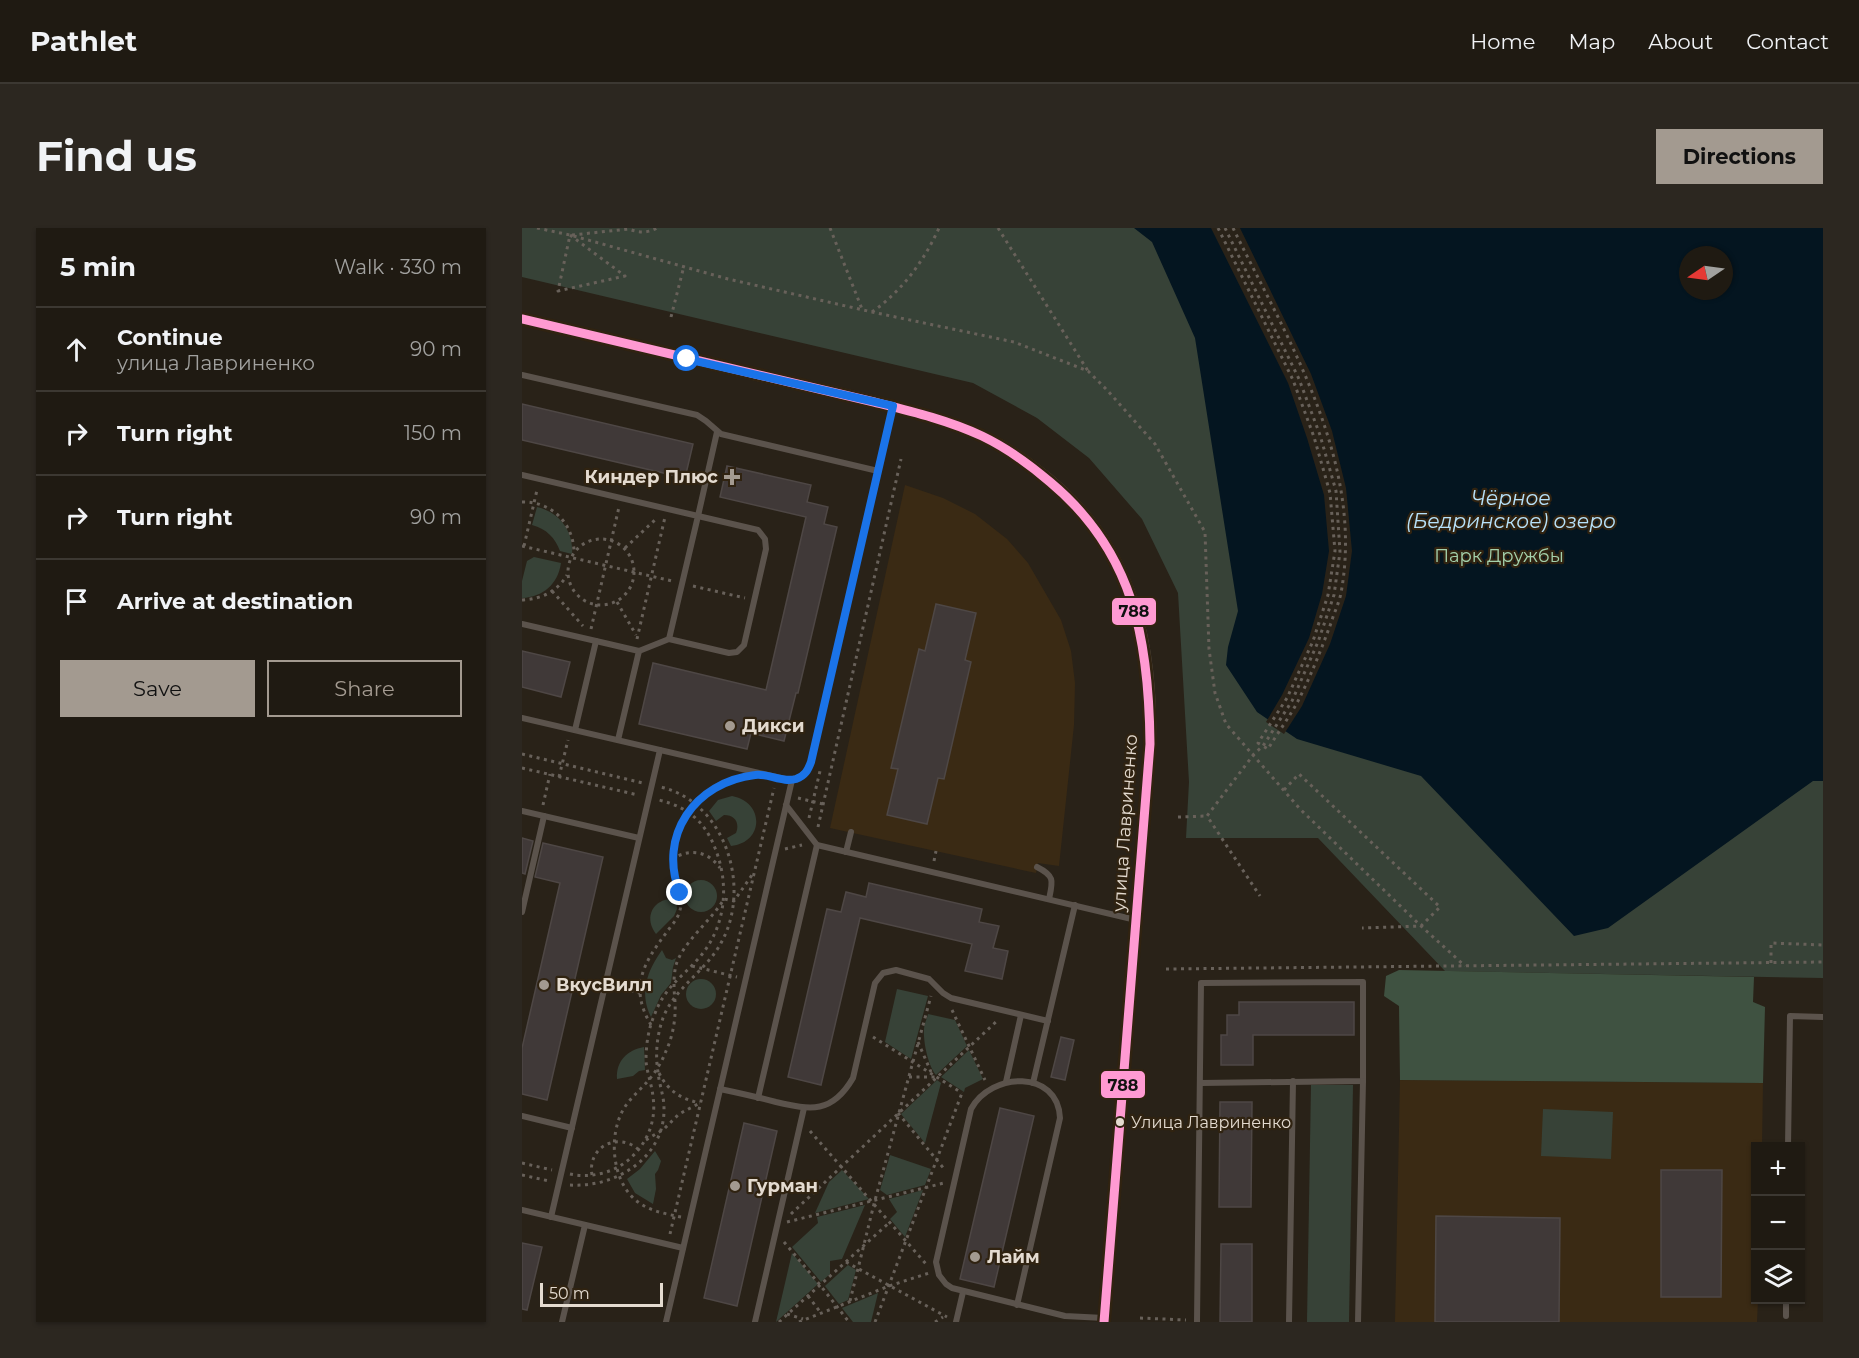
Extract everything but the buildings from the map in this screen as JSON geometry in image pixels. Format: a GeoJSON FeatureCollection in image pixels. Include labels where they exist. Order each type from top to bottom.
{"type":"FeatureCollection","features":[{"type":"Feature","properties":{"kind":"street","name":"улица Лавриненко"},"geometry":{"type":"LineString","coordinates":[[522,319],[893,406],[965,428],[1013,452],[1050,479],[1077,505],[1103,540],[1131,594],[1148,668],[1150,698],[1150,744],[1104,1320]]}},
{"type":"Feature","properties":{"kind":"lane"},"geometry":{"type":"LineString","coordinates":[[522,375],[697,415],[717,432],[878,471]]}},
{"type":"Feature","properties":{"kind":"lane"},"geometry":{"type":"LineString","coordinates":[[522,718],[776,777],[792,780],[803,775],[811,762],[893,406]]}},
{"type":"Feature","properties":{"kind":"lane"},"geometry":{"type":"LineString","coordinates":[[669,639],[717,432]]}},
{"type":"Feature","properties":{"kind":"lane"},"geometry":{"type":"LineString","coordinates":[[522,475],[758,530],[765,539],[766,549],[744,645],[737,652],[729,653],[669,639],[636,650],[522,624]]}},
{"type":"Feature","properties":{"kind":"lane"},"geometry":{"type":"LineString","coordinates":[[573,730],[596,641]]}},
{"type":"Feature","properties":{"kind":"lane"},"geometry":{"type":"LineString","coordinates":[[618,740],[636,650]]}},
{"type":"Feature","properties":{"kind":"lane"},"geometry":{"type":"LineString","coordinates":[[551,1217],[660,750]]}},
{"type":"Feature","properties":{"kind":"lane"},"geometry":{"type":"LineString","coordinates":[[666,1322],[792,780]]}},
{"type":"Feature","properties":{"kind":"lane"},"geometry":{"type":"LineString","coordinates":[[786,805],[815,843],[1136,920]]}},
{"type":"Feature","properties":{"kind":"lane"},"geometry":{"type":"LineString","coordinates":[[522,811],[639,838]]}},
{"type":"Feature","properties":{"kind":"lane"},"geometry":{"type":"LineString","coordinates":[[522,912],[543,816]]}},
{"type":"Feature","properties":{"kind":"lane"},"geometry":{"type":"LineString","coordinates":[[846,852],[851,832]]}},
{"type":"Feature","properties":{"kind":"lane"},"geometry":{"type":"LineString","coordinates":[[758,1098],[815,843]]}},
{"type":"Feature","properties":{"kind":"lane"},"geometry":{"type":"LineString","coordinates":[[1037,867],[1048,872],[1053,882],[1049,899]]}},
{"type":"Feature","properties":{"kind":"lane"},"geometry":{"type":"LineString","coordinates":[[1033,1083],[1075,905]]}},
{"type":"Feature","properties":{"kind":"lane"},"geometry":{"type":"LineString","coordinates":[[720,1089],[804,1108],[821,1107],[830,1103],[847,1089],[853,1078],[875,983],[883,973],[896,970],[923,976],[934,982],[951,998],[1048,1021]]}},
{"type":"Feature","properties":{"kind":"lane"},"geometry":{"type":"LineString","coordinates":[[1197,1321],[1201,983],[1363,982],[1358,1322]]}},
{"type":"Feature","properties":{"kind":"lane"},"geometry":{"type":"LineString","coordinates":[[1006,1082],[1022,1014]]}},
{"type":"Feature","properties":{"kind":"lane"},"geometry":{"type":"LineString","coordinates":[[1788,1142],[1790,1016],[1823,1017]]}},
{"type":"Feature","properties":{"kind":"lane"},"geometry":{"type":"LineString","coordinates":[[1017,1305],[1060,1119],[1059,1106],[1054,1097],[1043,1087],[1017,1080],[990,1089],[971,1109],[936,1266],[939,1275],[946,1284],[963,1292],[1054,1314],[1104,1320]]}},
{"type":"Feature","properties":{"kind":"lane"},"geometry":{"type":"LineString","coordinates":[[1289,1322],[1293,1081]]}},
{"type":"Feature","properties":{"kind":"lane"},"geometry":{"type":"LineString","coordinates":[[1201,1083],[1363,1081]]}},
{"type":"Feature","properties":{"kind":"lane"},"geometry":{"type":"LineString","coordinates":[[755,1322],[804,1108]]}},
{"type":"Feature","properties":{"kind":"lane"},"geometry":{"type":"LineString","coordinates":[[522,1116],[572,1128]]}},
{"type":"Feature","properties":{"kind":"lane"},"geometry":{"type":"LineString","coordinates":[[522,1210],[683,1248]]}},
{"type":"Feature","properties":{"kind":"lane"},"geometry":{"type":"LineString","coordinates":[[562,1322],[585,1225]]}},
{"type":"Feature","properties":{"kind":"lane"},"geometry":{"type":"LineString","coordinates":[[956,1321],[963,1292]]}},
{"type":"Feature","properties":{"kind":"lane"},"geometry":{"type":"LineString","coordinates":[[1786,1304],[1786,1316]]}},
{"type":"Feature","properties":{"kind":"lane"},"geometry":{"type":"LineString","coordinates":[[1053,1322],[1054,1314]]}},
{"type":"Feature","properties":{"kind":"path"},"geometry":{"type":"LineString","coordinates":[[537,228],[728,279],[1014,342],[1088,371]]}},
{"type":"Feature","properties":{"kind":"path"},"geometry":{"type":"LineString","coordinates":[[570,235],[630,229],[636,232],[651,232],[657,228]]}},
{"type":"Feature","properties":{"kind":"path"},"geometry":{"type":"LineString","coordinates":[[830,228],[862,309]]}},
{"type":"Feature","properties":{"kind":"path"},"geometry":{"type":"LineString","coordinates":[[872,312],[899,289],[929,250],[939,228]]}},
{"type":"Feature","properties":{"kind":"path"},"geometry":{"type":"LineString","coordinates":[[998,228],[1088,371],[1155,444],[1205,532],[1209,649],[1215,693],[1227,724],[1300,809],[1465,966]]}},
{"type":"Feature","properties":{"kind":"path"},"geometry":{"type":"LineString","coordinates":[[1218,228],[1293,381],[1314,436],[1330,493],[1335,551],[1328,595],[1313,641],[1287,698],[1258,743],[1268,749],[1296,704],[1324,644],[1341,596],[1346,552],[1341,489],[1327,433],[1306,376],[1233,228]]}},
{"type":"Feature","properties":{"kind":"path"},"geometry":{"type":"LineString","coordinates":[[1207,816],[1254,754],[1263,746],[1292,701],[1318,642],[1334,595],[1340,552],[1336,491],[1320,435],[1299,379],[1225,228]]}},
{"type":"Feature","properties":{"kind":"path"},"geometry":{"type":"LineString","coordinates":[[570,235],[616,269],[625,276],[558,291],[570,235]]}},
{"type":"Feature","properties":{"kind":"path"},"geometry":{"type":"LineString","coordinates":[[671,317],[684,266]]}},
{"type":"Feature","properties":{"kind":"path"},"geometry":{"type":"LineString","coordinates":[[775,852],[815,843],[901,459]]}},
{"type":"Feature","properties":{"kind":"path"},"geometry":{"type":"LineString","coordinates":[[539,479],[523,546],[572,555],[754,600]]}},
{"type":"Feature","properties":{"kind":"path"},"geometry":{"type":"LineString","coordinates":[[552,591],[590,633],[621,498]]}},
{"type":"Feature","properties":{"kind":"path"},"geometry":{"type":"LineString","coordinates":[[522,502],[534,502],[549,508],[561,517],[572,538],[572,555],[568,574],[559,586],[537,598],[522,600]]}},
{"type":"Feature","properties":{"kind":"path"},"geometry":{"type":"LineString","coordinates":[[625,548],[667,509]]}},
{"type":"Feature","properties":{"kind":"path"},"geometry":{"type":"LineString","coordinates":[[636,650],[637,637],[667,509]]}},
{"type":"Feature","properties":{"kind":"path"},"geometry":{"type":"LineString","coordinates":[[568,574],[572,588],[582,600],[597,605],[607,605],[616,602],[630,590],[635,572],[634,563],[625,548],[612,540],[594,539],[579,547],[572,555]]}},
{"type":"Feature","properties":{"kind":"path"},"geometry":{"type":"LineString","coordinates":[[616,602],[637,637]]}},
{"type":"Feature","properties":{"kind":"path"},"geometry":{"type":"LineString","coordinates":[[559,777],[573,730]]}},
{"type":"Feature","properties":{"kind":"path"},"geometry":{"type":"LineString","coordinates":[[522,754],[673,790],[695,804],[716,827],[726,849],[734,884],[734,901],[727,933],[717,950],[675,996],[663,1018],[658,1036],[657,1068],[664,1108],[660,1132],[652,1147],[643,1159],[621,1176],[603,1183],[572,1186],[522,1175]]}},
{"type":"Feature","properties":{"kind":"path"},"geometry":{"type":"LineString","coordinates":[[522,768],[672,803],[689,812],[714,844],[723,872],[724,899],[720,921],[712,940],[692,966],[674,982],[662,998],[651,1024],[646,1054],[653,1097],[653,1114],[650,1130],[639,1150],[618,1167],[592,1175],[575,1175],[522,1163]]}},
{"type":"Feature","properties":{"kind":"path"},"geometry":{"type":"LineString","coordinates":[[543,816],[550,774]]}},
{"type":"Feature","properties":{"kind":"path"},"geometry":{"type":"LineString","coordinates":[[1284,790],[1299,774],[1440,907],[1421,926],[1362,928]]}},
{"type":"Feature","properties":{"kind":"path"},"geometry":{"type":"LineString","coordinates":[[667,1245],[776,777]]}},
{"type":"Feature","properties":{"kind":"path"},"geometry":{"type":"LineString","coordinates":[[651,1024],[644,1011],[640,980],[646,961],[681,907],[681,897],[672,859],[676,835],[695,804],[722,784],[738,778]]}},
{"type":"Feature","properties":{"kind":"path"},"geometry":{"type":"LineString","coordinates":[[788,796],[823,804]]}},
{"type":"Feature","properties":{"kind":"path"},"geometry":{"type":"LineString","coordinates":[[1178,817],[1207,816]]}},
{"type":"Feature","properties":{"kind":"path"},"geometry":{"type":"LineString","coordinates":[[1207,816],[1260,896]]}},
{"type":"Feature","properties":{"kind":"path"},"geometry":{"type":"LineString","coordinates":[[672,859],[686,852],[702,853],[712,859],[723,872]]}},
{"type":"Feature","properties":{"kind":"path"},"geometry":{"type":"LineString","coordinates":[[734,901],[754,874],[772,864]]}},
{"type":"Feature","properties":{"kind":"path"},"geometry":{"type":"LineString","coordinates":[[724,899],[734,901]]}},
{"type":"Feature","properties":{"kind":"path"},"geometry":{"type":"LineString","coordinates":[[690,1220],[656,1211],[637,1201],[627,1191],[618,1167],[614,1142],[624,1109],[649,1080],[666,1051],[673,1027],[675,968],[680,955],[724,899]]}},
{"type":"Feature","properties":{"kind":"path"},"geometry":{"type":"LineString","coordinates":[[1771,963],[1771,943],[1823,945]]}},
{"type":"Feature","properties":{"kind":"path"},"geometry":{"type":"LineString","coordinates":[[1166,969],[1823,963]]}},
{"type":"Feature","properties":{"kind":"path"},"geometry":{"type":"LineString","coordinates":[[692,966],[746,979]]}},
{"type":"Feature","properties":{"kind":"path"},"geometry":{"type":"LineString","coordinates":[[850,1301],[873,1202],[934,982]]}},
{"type":"Feature","properties":{"kind":"path"},"geometry":{"type":"LineString","coordinates":[[606,985],[640,993]]}},
{"type":"Feature","properties":{"kind":"path"},"geometry":{"type":"LineString","coordinates":[[945,994],[990,1089]]}},
{"type":"Feature","properties":{"kind":"path"},"geometry":{"type":"LineString","coordinates":[[898,1113],[954,1181],[780,1224],[842,1167],[898,1113],[1008,1011]]}},
{"type":"Feature","properties":{"kind":"path"},"geometry":{"type":"LineString","coordinates":[[864,1031],[976,1102]]}},
{"type":"Feature","properties":{"kind":"path"},"geometry":{"type":"LineString","coordinates":[[918,1042],[931,1074]]}},
{"type":"Feature","properties":{"kind":"path"},"geometry":{"type":"LineString","coordinates":[[657,1068],[664,1082],[674,1092],[683,1098],[700,1103]]}},
{"type":"Feature","properties":{"kind":"path"},"geometry":{"type":"LineString","coordinates":[[908,1077],[937,1077]]}},
{"type":"Feature","properties":{"kind":"path"},"geometry":{"type":"LineString","coordinates":[[875,1322],[962,1093]]}},
{"type":"Feature","properties":{"kind":"path"},"geometry":{"type":"LineString","coordinates":[[645,1141],[660,1132],[679,1114],[700,1103]]}},
{"type":"Feature","properties":{"kind":"path"},"geometry":{"type":"LineString","coordinates":[[799,1322],[889,1286],[933,1272],[802,1121]]}},
{"type":"Feature","properties":{"kind":"path"},"geometry":{"type":"LineString","coordinates":[[592,1175],[591,1165],[594,1156],[605,1146],[623,1141],[639,1150]]}},
{"type":"Feature","properties":{"kind":"path"},"geometry":{"type":"LineString","coordinates":[[779,1322],[890,1222]]}},
{"type":"Feature","properties":{"kind":"path"},"geometry":{"type":"LineString","coordinates":[[776,1232],[849,1322]]}},
{"type":"Feature","properties":{"kind":"path"},"geometry":{"type":"LineString","coordinates":[[846,1262],[943,1317],[956,1321]]}},
{"type":"Feature","properties":{"kind":"path"},"geometry":{"type":"LineString","coordinates":[[808,1296],[821,1313]]}},
{"type":"Feature","properties":{"kind":"path"},"geometry":{"type":"LineString","coordinates":[[787,1314],[805,1320]]}},
{"type":"Feature","properties":{"kind":"path"},"geometry":{"type":"LineString","coordinates":[[935,1322],[943,1317]]}},
{"type":"Feature","properties":{"kind":"path"},"geometry":{"type":"LineString","coordinates":[[1140,1318],[1197,1321]]}},
{"type":"Feature","properties":{"kind":"shaded area"},"geometry":{"type":"Polygon","coordinates":[[[905,485],[943,498],[975,514],[1007,539],[1028,563],[1061,620],[1071,651],[1075,683],[1074,725],[1059,866],[1038,863],[1036,873],[830,828],[905,485]]]}},
{"type":"Feature","properties":{"kind":"shaded area"},"geometry":{"type":"Polygon","coordinates":[[[1400,1080],[1763,1083],[1762,1142],[1751,1142],[1751,1304],[1758,1304],[1757,1322],[1395,1322],[1400,1080]]]}},
{"type":"Feature","properties":{"kind":"green space","name":"Чёрное (Бедринское) озеро"},"geometry":{"type":"Polygon","coordinates":[[[522,228],[1823,228],[1823,978],[1445,971],[1318,838],[1186,838],[1189,782],[1178,593],[1142,519],[1089,458],[1037,418],[973,383],[522,277],[522,228]]]}},
{"type":"Feature","properties":{"kind":"green space"},"geometry":{"type":"Polygon","coordinates":[[[537,507],[552,513],[564,524],[568,530],[572,554],[560,551],[550,535],[532,525],[537,507]]]}},
{"type":"Feature","properties":{"kind":"green space"},"geometry":{"type":"Polygon","coordinates":[[[534,557],[561,563],[557,577],[543,592],[522,598],[522,581],[527,561],[534,557]]]}},
{"type":"Feature","properties":{"kind":"green space"},"geometry":{"type":"Polygon","coordinates":[[[732,796],[743,800],[750,806],[755,814],[756,822],[755,830],[750,838],[731,846],[727,838],[736,833],[736,820],[724,815],[716,821],[709,811],[718,800],[732,796]]]}},
{"type":"Feature","properties":{"kind":"green space"},"geometry":{"type":"Polygon","coordinates":[[[701,880],[712,885],[717,896],[712,907],[701,912],[690,907],[685,896],[690,885],[701,880]]]}},
{"type":"Feature","properties":{"kind":"green space"},"geometry":{"type":"Polygon","coordinates":[[[669,899],[676,900],[677,909],[674,916],[656,934],[651,923],[651,912],[657,904],[669,899]]]}},
{"type":"Feature","properties":{"kind":"green space"},"geometry":{"type":"Polygon","coordinates":[[[662,950],[666,958],[672,960],[676,958],[671,983],[661,995],[651,1017],[647,1008],[646,982],[662,950]]]}},
{"type":"Feature","properties":{"kind":"green space"},"geometry":{"type":"Polygon","coordinates":[[[1399,970],[1754,977],[1753,1002],[1765,1007],[1763,1083],[1400,1080],[1399,1006],[1384,996],[1386,976],[1399,970]]]}},
{"type":"Feature","properties":{"kind":"green space"},"geometry":{"type":"Polygon","coordinates":[[[701,979],[712,983],[716,994],[712,1005],[701,1009],[690,1005],[686,994],[690,983],[701,979]]]}},
{"type":"Feature","properties":{"kind":"green space"},"geometry":{"type":"Polygon","coordinates":[[[897,989],[928,996],[911,1059],[885,1042],[897,989]]]}},
{"type":"Feature","properties":{"kind":"green space"},"geometry":{"type":"Polygon","coordinates":[[[928,1014],[955,1020],[967,1046],[936,1075],[928,1060],[924,1040],[924,1027],[928,1014]]]}},
{"type":"Feature","properties":{"kind":"green space"},"geometry":{"type":"Polygon","coordinates":[[[644,1047],[645,1070],[633,1076],[617,1079],[618,1067],[624,1057],[644,1047]]]}},
{"type":"Feature","properties":{"kind":"green space"},"geometry":{"type":"Polygon","coordinates":[[[969,1050],[983,1079],[965,1088],[964,1092],[941,1077],[969,1050]]]}},
{"type":"Feature","properties":{"kind":"green space"},"geometry":{"type":"Polygon","coordinates":[[[937,1080],[941,1083],[925,1143],[901,1114],[937,1080]]]}},
{"type":"Feature","properties":{"kind":"green space"},"geometry":{"type":"Polygon","coordinates":[[[1311,1085],[1353,1085],[1349,1322],[1307,1322],[1311,1085]]]}},
{"type":"Feature","properties":{"kind":"green space"},"geometry":{"type":"Polygon","coordinates":[[[1543,1109],[1613,1112],[1611,1159],[1541,1156],[1543,1109]]]}},
{"type":"Feature","properties":{"kind":"green space"},"geometry":{"type":"Polygon","coordinates":[[[655,1151],[661,1161],[655,1174],[656,1189],[653,1204],[635,1193],[627,1179],[640,1169],[655,1151]]]}},
{"type":"Feature","properties":{"kind":"green space"},"geometry":{"type":"Polygon","coordinates":[[[890,1155],[931,1169],[925,1185],[887,1195],[880,1190],[890,1155]]]}},
{"type":"Feature","properties":{"kind":"green space"},"geometry":{"type":"Polygon","coordinates":[[[842,1170],[869,1199],[815,1213],[829,1182],[842,1170]]]}},
{"type":"Feature","properties":{"kind":"green space"},"geometry":{"type":"Polygon","coordinates":[[[923,1190],[905,1237],[890,1219],[897,1212],[889,1199],[923,1190]]]}},
{"type":"Feature","properties":{"kind":"green space"},"geometry":{"type":"Polygon","coordinates":[[[865,1205],[842,1259],[830,1261],[830,1274],[821,1282],[792,1247],[818,1223],[817,1217],[865,1205]]]}},
{"type":"Feature","properties":{"kind":"green space"},"geometry":{"type":"Polygon","coordinates":[[[792,1253],[818,1284],[776,1322],[792,1253]]]}},
{"type":"Feature","properties":{"kind":"green space"},"geometry":{"type":"Polygon","coordinates":[[[848,1265],[856,1270],[848,1300],[839,1304],[825,1286],[848,1265]]]}},
{"type":"Feature","properties":{"kind":"green space"},"geometry":{"type":"Polygon","coordinates":[[[878,1293],[871,1322],[853,1322],[842,1308],[878,1293]]]}},
{"type":"Feature","properties":{"kind":"water","name":"Чёрное (Бедринское) озеро"},"geometry":{"type":"Polygon","coordinates":[[[1134,228],[1823,228],[1823,781],[1813,781],[1608,928],[1574,936],[1421,776],[1297,739],[1257,712],[1226,665],[1228,647],[1238,611],[1195,338],[1152,242],[1134,228]]]}},
{"type":"Feature","properties":{"kind":"pier"},"geometry":{"type":"Polygon","coordinates":[[[1211,228],[1240,228],[1311,374],[1332,431],[1346,488],[1352,551],[1346,596],[1330,644],[1302,706],[1284,734],[1266,722],[1282,695],[1309,638],[1322,594],[1329,551],[1324,495],[1288,383],[1211,228]]]}},
{"type":"Feature","properties":{"kind":"transit line","name":"788"},"geometry":{"type":"LineString","coordinates":[[522,319],[874,402],[956,425],[1009,451],[1034,469],[1078,509],[1101,538],[1118,568],[1131,600],[1140,634],[1146,669],[1150,744],[1104,1322]]}},
{"type":"Feature","properties":{"kind":"place","name":"Киндер Плюс"},"geometry":{"type":"Point","coordinates":[732,477]}},
{"type":"Feature","properties":{"kind":"place","name":"Дикси"},"geometry":{"type":"Point","coordinates":[730,726]}},
{"type":"Feature","properties":{"kind":"place","name":"ВкусВилл"},"geometry":{"type":"Point","coordinates":[544,985]}},
{"type":"Feature","properties":{"kind":"place","name":"Улица Лавриненко"},"geometry":{"type":"Point","coordinates":[1120,1122]}},
{"type":"Feature","properties":{"kind":"place","name":"Гурман"},"geometry":{"type":"Point","coordinates":[735,1186]}},
{"type":"Feature","properties":{"kind":"place","name":"Лайм"},"geometry":{"type":"Point","coordinates":[975,1257]}},
{"type":"Feature","properties":{"kind":"route"},"geometry":{"type":"LineString","coordinates":[[680,893],[674,875],[673,850],[680,826],[695,804],[722,784],[738,778],[762,774],[792,780],[798,778],[807,771],[811,762],[893,406],[687,359]]}},
{"type":"Feature","properties":{"kind":"park label","name":"Парк Дружбы"},"geometry":{"type":"Point","coordinates":[1499,556]}}]}
